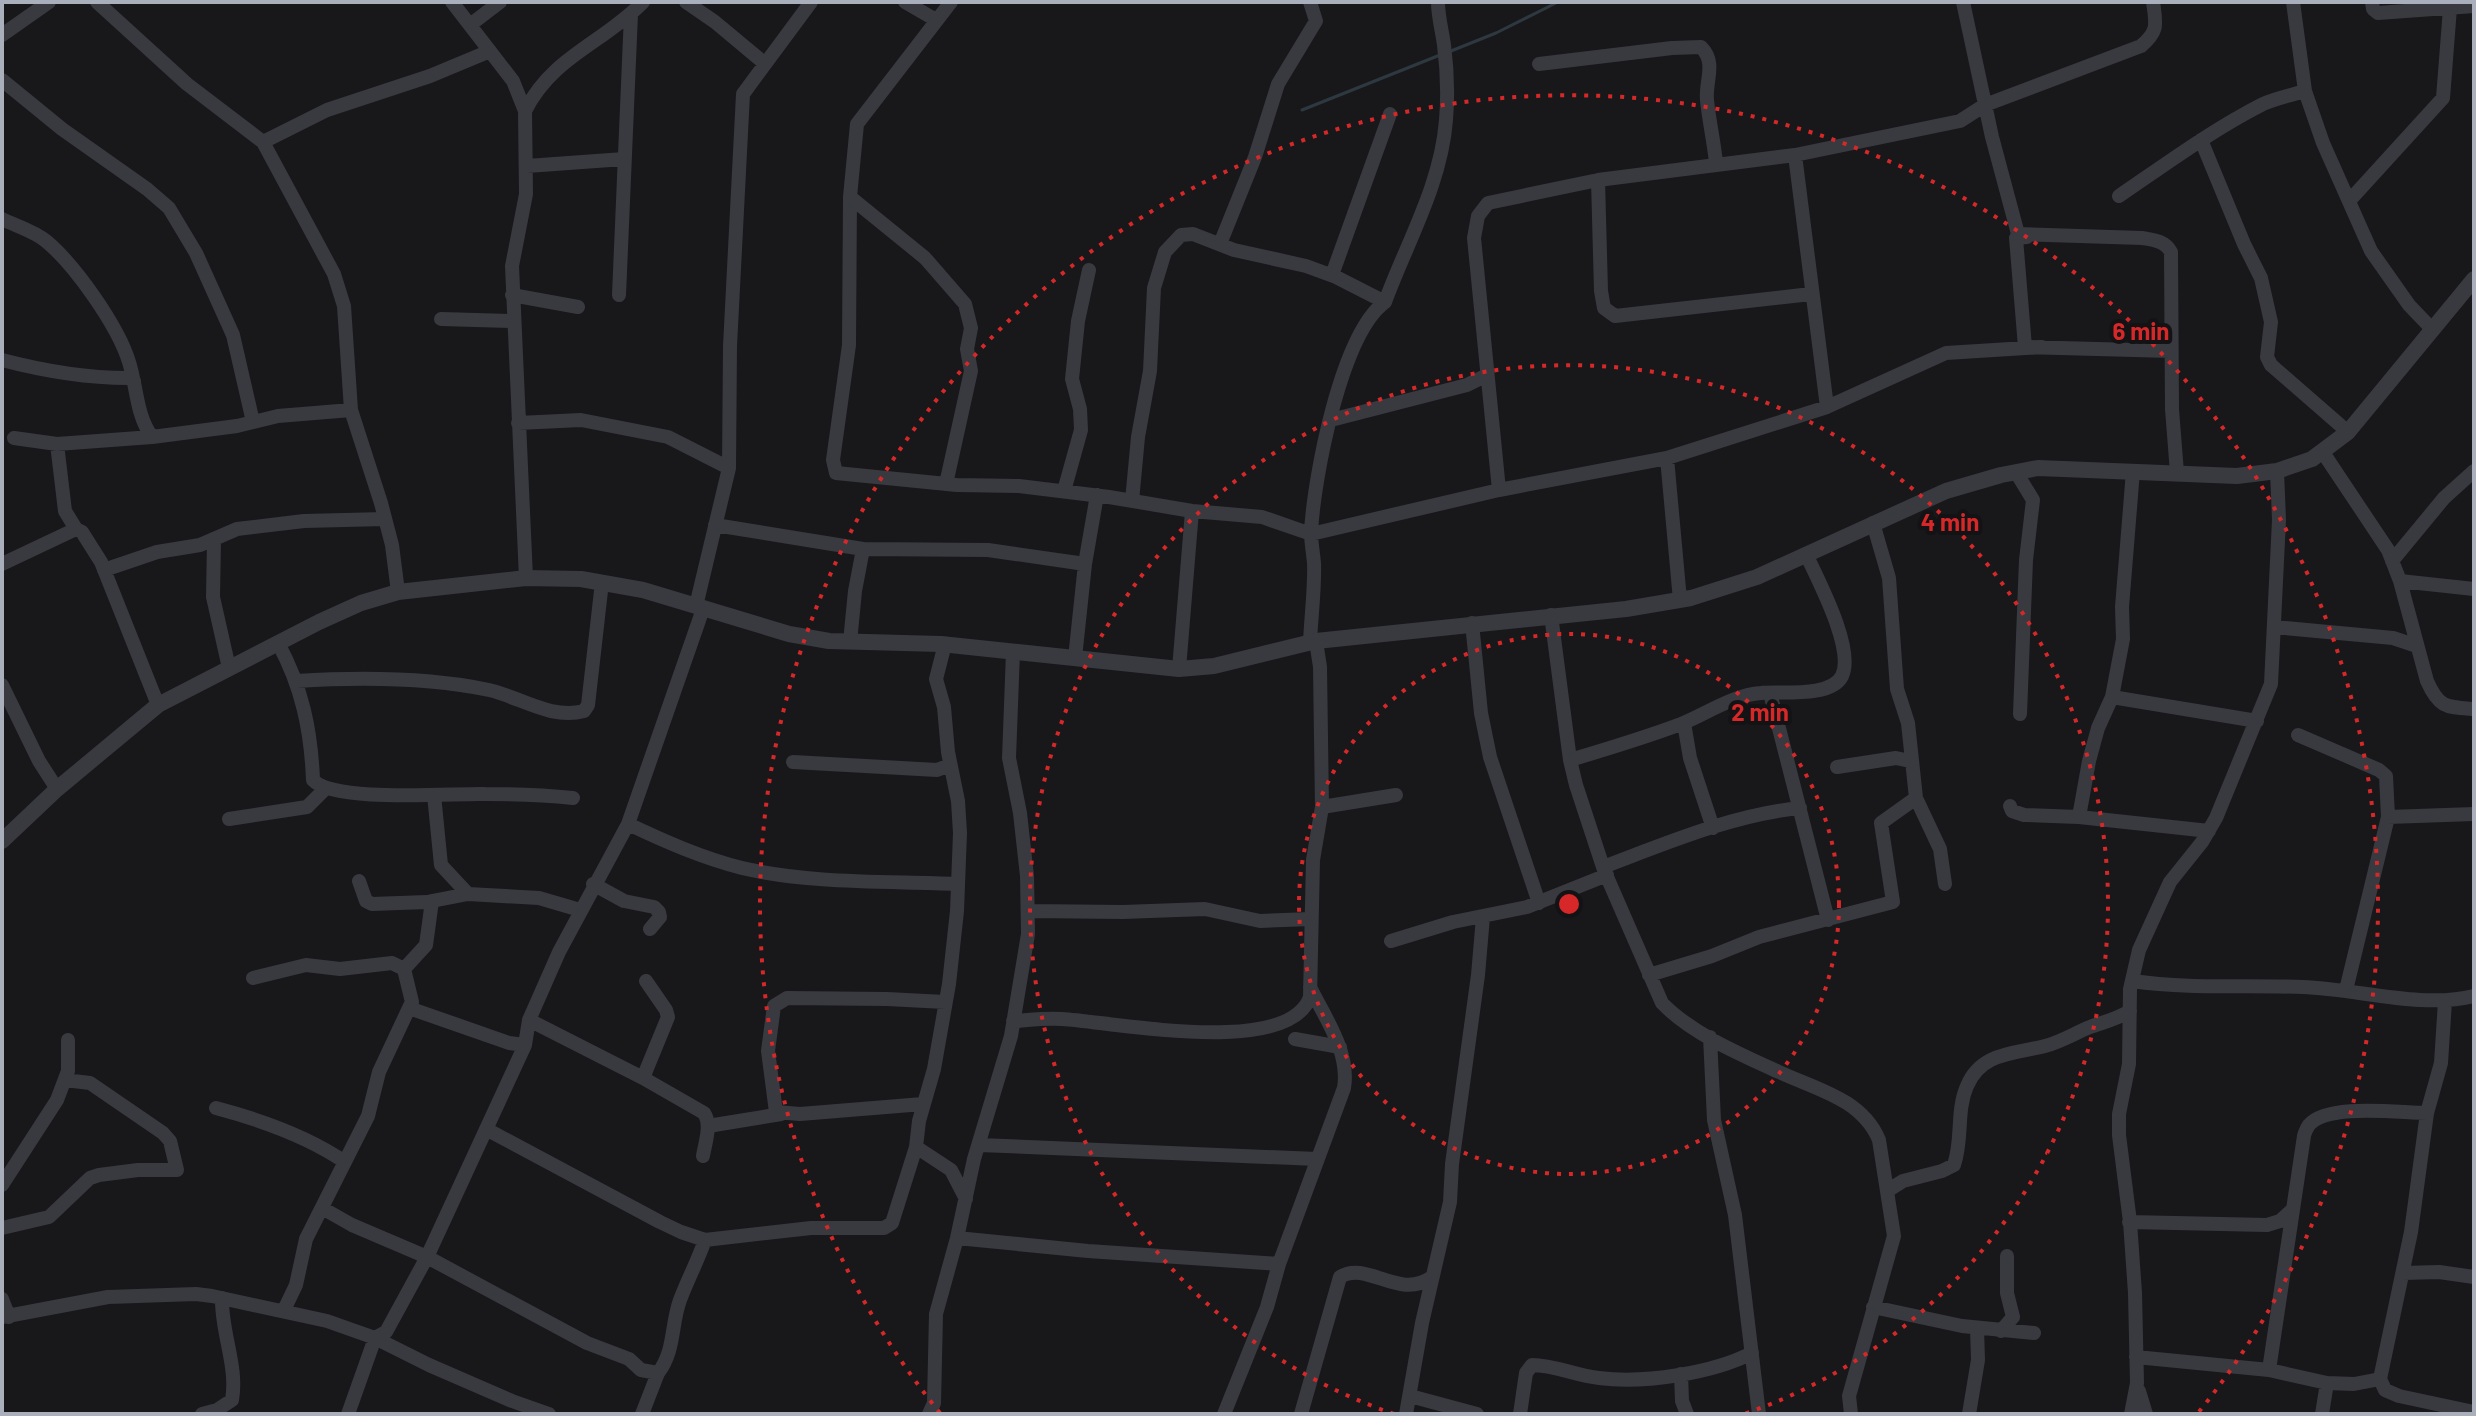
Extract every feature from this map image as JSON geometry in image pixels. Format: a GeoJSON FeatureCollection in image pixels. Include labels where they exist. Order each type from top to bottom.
{"type":"FeatureCollection","features":[{"type":"Feature","properties":{"kind":"street"},"geometry":{"type":"LineString","coordinates":[[2,35],[49,2]]}},
{"type":"Feature","properties":{"kind":"street"},"geometry":{"type":"LineString","coordinates":[[97,2],[187,84],[263,142],[294,197],[338,287],[344,306],[351,410],[392,545],[398,592]]}},
{"type":"Feature","properties":{"kind":"street"},"geometry":{"type":"LineString","coordinates":[[452,2],[513,81],[525,111],[526,194],[512,266],[512,295],[526,578]]}},
{"type":"Feature","properties":{"kind":"street"},"geometry":{"type":"LineString","coordinates":[[470,25],[500,2]]}},
{"type":"Feature","properties":{"kind":"street"},"geometry":{"type":"LineString","coordinates":[[525,111],[536,90],[563,62],[643,2]]}},
{"type":"Feature","properties":{"kind":"street"},"geometry":{"type":"LineString","coordinates":[[686,2],[764,63]]}},
{"type":"Feature","properties":{"kind":"street"},"geometry":{"type":"LineString","coordinates":[[348,1414],[427,1257],[525,1045],[529,1020],[580,910],[628,824],[700,608],[729,468],[730,346],[743,94],[811,2]]}},
{"type":"Feature","properties":{"kind":"street"},"geometry":{"type":"LineString","coordinates":[[905,2],[936,20]]}},
{"type":"Feature","properties":{"kind":"street"},"geometry":{"type":"LineString","coordinates":[[951,2],[857,124],[850,197],[849,345],[833,460],[836,473],[946,484],[1019,486],[1097,495],[1192,511],[1262,517],[1311,534],[1499,490],[1667,458],[1827,407],[1946,353],[2042,347]]}},
{"type":"Feature","properties":{"kind":"street"},"geometry":{"type":"LineString","coordinates":[[1220,244],[1255,157],[1278,84],[1316,21],[1310,2]]}},
{"type":"Feature","properties":{"kind":"street"},"geometry":{"type":"LineString","coordinates":[[1013,1021],[1060,1019],[1192,1033],[1235,1032],[1266,1027],[1298,1015],[1306,1008],[1310,987],[1313,860],[1322,807],[1320,667],[1313,642],[1314,564],[1311,534],[1316,492],[1338,387],[1351,351],[1373,311],[1385,302],[1436,174],[1446,120],[1444,42],[1438,19],[1438,2]]}},
{"type":"Feature","properties":{"kind":"street"},"geometry":{"type":"LineString","coordinates":[[1963,2],[2018,234],[2142,238],[2168,246],[2171,252],[2171,351],[2177,473]]}},
{"type":"Feature","properties":{"kind":"street"},"geometry":{"type":"LineString","coordinates":[[1499,490],[1474,238],[1478,216],[1488,203],[1598,180],[1795,155],[1960,121],[1985,105],[2141,46],[2152,37],[2156,26],[2153,2]]}},
{"type":"Feature","properties":{"kind":"street"},"geometry":{"type":"LineString","coordinates":[[2293,2],[2305,91],[2323,143],[2371,251],[2409,305],[2431,328]]}},
{"type":"Feature","properties":{"kind":"street"},"geometry":{"type":"LineString","coordinates":[[2372,2],[2373,9],[2378,13],[2474,6]]}},
{"type":"Feature","properties":{"kind":"street"},"geometry":{"type":"LineString","coordinates":[[2350,200],[2443,98],[2450,8]]}},
{"type":"Feature","properties":{"kind":"street"},"geometry":{"type":"LineString","coordinates":[[619,295],[631,14]]}},
{"type":"Feature","properties":{"kind":"street"},"geometry":{"type":"LineString","coordinates":[[1539,64],[1701,47],[1707,53],[1711,67],[1707,99],[1716,163]]}},
{"type":"Feature","properties":{"kind":"street"},"geometry":{"type":"LineString","coordinates":[[263,142],[327,110],[430,76],[490,51]]}},
{"type":"Feature","properties":{"kind":"street"},"geometry":{"type":"LineString","coordinates":[[2,80],[169,208],[196,253],[233,335],[253,422]]}},
{"type":"Feature","properties":{"kind":"street"},"geometry":{"type":"LineString","coordinates":[[2119,196],[2201,140],[2266,103],[2305,91]]}},
{"type":"Feature","properties":{"kind":"street"},"geometry":{"type":"LineString","coordinates":[[1332,275],[1390,114]]}},
{"type":"Feature","properties":{"kind":"street"},"geometry":{"type":"LineString","coordinates":[[2201,140],[2261,278],[2271,322],[2267,357],[2271,365],[2348,432]]}},
{"type":"Feature","properties":{"kind":"street"},"geometry":{"type":"LineString","coordinates":[[1795,155],[1827,407]]}},
{"type":"Feature","properties":{"kind":"street"},"geometry":{"type":"LineString","coordinates":[[527,166],[624,159]]}},
{"type":"Feature","properties":{"kind":"street"},"geometry":{"type":"LineString","coordinates":[[1598,180],[1601,291],[1604,308],[1615,316],[1811,294]]}},
{"type":"Feature","properties":{"kind":"street"},"geometry":{"type":"LineString","coordinates":[[850,197],[925,258],[965,304],[971,328],[967,349],[971,371],[946,484]]}},
{"type":"Feature","properties":{"kind":"street"},"geometry":{"type":"LineString","coordinates":[[2,219],[44,239],[73,269],[122,344],[134,381],[141,421],[152,437]]}},
{"type":"Feature","properties":{"kind":"street"},"geometry":{"type":"LineString","coordinates":[[1132,501],[1138,437],[1150,371],[1154,288],[1165,252],[1181,235],[1193,234],[1251,254],[1286,259],[1332,275],[1385,302]]}},
{"type":"Feature","properties":{"kind":"street"},"geometry":{"type":"LineString","coordinates":[[2047,235],[2016,238],[2025,347],[2171,351]]}},
{"type":"Feature","properties":{"kind":"street"},"geometry":{"type":"LineString","coordinates":[[1064,491],[1081,430],[1080,409],[1072,379],[1078,321],[1089,270]]}},
{"type":"Feature","properties":{"kind":"street"},"geometry":{"type":"LineString","coordinates":[[2,841],[57,789],[158,705],[361,603],[398,592],[526,578],[581,579],[643,590],[789,634],[850,642],[945,644],[1179,669],[1214,666],[1313,642],[1626,609],[1680,600],[1757,577],[1946,491],[2016,472],[2038,468],[2237,476],[2277,471],[2312,459],[2348,432],[2474,279]]}},
{"type":"Feature","properties":{"kind":"street"},"geometry":{"type":"LineString","coordinates":[[512,295],[578,307]]}},
{"type":"Feature","properties":{"kind":"street"},"geometry":{"type":"LineString","coordinates":[[441,319],[513,321]]}},
{"type":"Feature","properties":{"kind":"street"},"geometry":{"type":"LineString","coordinates":[[2,360],[57,372],[134,381]]}},
{"type":"Feature","properties":{"kind":"street"},"geometry":{"type":"LineString","coordinates":[[1331,420],[1467,385],[1487,375]]}},
{"type":"Feature","properties":{"kind":"street"},"geometry":{"type":"LineString","coordinates":[[14,438],[57,444],[152,437],[278,416],[351,410]]}},
{"type":"Feature","properties":{"kind":"street"},"geometry":{"type":"LineString","coordinates":[[518,423],[581,420],[668,437],[729,468]]}},
{"type":"Feature","properties":{"kind":"street"},"geometry":{"type":"LineString","coordinates":[[57,444],[65,511],[76,529],[82,532],[104,570],[158,705]]}},
{"type":"Feature","properties":{"kind":"street"},"geometry":{"type":"LineString","coordinates":[[2322,451],[2388,550],[2433,696],[2442,705],[2474,709]]}},
{"type":"Feature","properties":{"kind":"street"},"geometry":{"type":"LineString","coordinates":[[1667,458],[1680,600]]}},
{"type":"Feature","properties":{"kind":"street"},"geometry":{"type":"LineString","coordinates":[[2079,817],[2089,761],[2098,728],[2112,697],[2123,639],[2122,607],[2133,471]]}},
{"type":"Feature","properties":{"kind":"street"},"geometry":{"type":"LineString","coordinates":[[2131,1414],[2137,1383],[2135,1293],[2119,1114],[2129,1064],[2132,981],[2139,950],[2170,882],[2209,831],[2271,684],[2279,520],[2277,471]]}},
{"type":"Feature","properties":{"kind":"street"},"geometry":{"type":"LineString","coordinates":[[2392,561],[2444,498],[2474,471]]}},
{"type":"Feature","properties":{"kind":"street"},"geometry":{"type":"LineString","coordinates":[[2016,472],[2033,500],[2026,560],[2020,714]]}},
{"type":"Feature","properties":{"kind":"street"},"geometry":{"type":"LineString","coordinates":[[1075,658],[1085,564],[1097,495]]}},
{"type":"Feature","properties":{"kind":"street"},"geometry":{"type":"LineString","coordinates":[[1179,669],[1192,511]]}},
{"type":"Feature","properties":{"kind":"street"},"geometry":{"type":"LineString","coordinates":[[104,570],[133,558],[200,545],[237,529],[304,521],[385,519]]}},
{"type":"Feature","properties":{"kind":"street"},"geometry":{"type":"LineString","coordinates":[[1873,523],[1889,578],[1897,689],[1908,723],[1905,756],[1916,798],[1940,849],[1945,884]]}},
{"type":"Feature","properties":{"kind":"street"},"geometry":{"type":"LineString","coordinates":[[715,525],[863,549],[988,550],[1085,564]]}},
{"type":"Feature","properties":{"kind":"street"},"geometry":{"type":"LineString","coordinates":[[2,564],[76,529]]}},
{"type":"Feature","properties":{"kind":"street"},"geometry":{"type":"LineString","coordinates":[[214,540],[213,597],[229,668]]}},
{"type":"Feature","properties":{"kind":"street"},"geometry":{"type":"LineString","coordinates":[[850,642],[863,549]]}},
{"type":"Feature","properties":{"kind":"street"},"geometry":{"type":"LineString","coordinates":[[1570,760],[1684,723],[1752,695],[1792,693],[1836,683],[1843,675],[1839,631],[1806,554]]}},
{"type":"Feature","properties":{"kind":"street"},"geometry":{"type":"LineString","coordinates":[[2400,581],[2474,589]]}},
{"type":"Feature","properties":{"kind":"street"},"geometry":{"type":"LineString","coordinates":[[297,681],[350,678],[417,680],[489,691],[567,714],[584,711],[588,705],[602,582]]}},
{"type":"Feature","properties":{"kind":"street"},"geometry":{"type":"LineString","coordinates":[[1551,615],[1570,760],[1605,871],[1662,1003],[1674,1015],[1710,1037],[1778,1072],[1838,1097],[1857,1109],[1874,1126],[1879,1140],[1894,1236],[1849,1396],[1851,1414]]}},
{"type":"Feature","properties":{"kind":"street"},"geometry":{"type":"LineString","coordinates":[[2393,638],[2410,622]]}},
{"type":"Feature","properties":{"kind":"street"},"geometry":{"type":"LineString","coordinates":[[1472,623],[1481,713],[1490,757],[1539,903]]}},
{"type":"Feature","properties":{"kind":"street"},"geometry":{"type":"LineString","coordinates":[[2274,627],[2393,638],[2417,646]]}},
{"type":"Feature","properties":{"kind":"street"},"geometry":{"type":"LineString","coordinates":[[278,643],[297,681],[309,720],[313,780],[325,789],[360,794],[573,798]]}},
{"type":"Feature","properties":{"kind":"street"},"geometry":{"type":"LineString","coordinates":[[486,1129],[660,1222],[705,1240],[811,1228],[884,1228],[892,1223],[916,1147],[923,1104],[934,1069],[957,911],[959,812],[944,707],[936,679],[945,644]]}},
{"type":"Feature","properties":{"kind":"street"},"geometry":{"type":"LineString","coordinates":[[929,1414],[934,1403],[936,1314],[974,1163],[1011,1036],[1026,953],[1027,876],[1020,813],[1009,758],[1013,652]]}},
{"type":"Feature","properties":{"kind":"street"},"geometry":{"type":"LineString","coordinates":[[2,685],[39,761],[57,789]]}},
{"type":"Feature","properties":{"kind":"street"},"geometry":{"type":"LineString","coordinates":[[1770,693],[1828,920]]}},
{"type":"Feature","properties":{"kind":"street"},"geometry":{"type":"LineString","coordinates":[[2112,697],[2257,721]]}},
{"type":"Feature","properties":{"kind":"street"},"geometry":{"type":"LineString","coordinates":[[1684,723],[1690,758],[1713,828]]}},
{"type":"Feature","properties":{"kind":"street"},"geometry":{"type":"LineString","coordinates":[[2298,735],[2379,770],[2386,776],[2388,817],[2346,990]]}},
{"type":"Feature","properties":{"kind":"street"},"geometry":{"type":"LineString","coordinates":[[1837,767],[1905,756]]}},
{"type":"Feature","properties":{"kind":"street"},"geometry":{"type":"LineString","coordinates":[[793,762],[937,770],[950,765]]}},
{"type":"Feature","properties":{"kind":"street"},"geometry":{"type":"LineString","coordinates":[[229,819],[307,807],[325,789]]}},
{"type":"Feature","properties":{"kind":"street"},"geometry":{"type":"LineString","coordinates":[[434,795],[441,865],[468,894]]}},
{"type":"Feature","properties":{"kind":"street"},"geometry":{"type":"LineString","coordinates":[[1322,807],[1396,795]]}},
{"type":"Feature","properties":{"kind":"street"},"geometry":{"type":"LineString","coordinates":[[1649,975],[1712,956],[1759,937],[1893,902],[1881,823],[1916,798]]}},
{"type":"Feature","properties":{"kind":"street"},"geometry":{"type":"LineString","coordinates":[[2010,806],[2012,811],[2024,815],[2079,817],[2209,831]]}},
{"type":"Feature","properties":{"kind":"street"},"geometry":{"type":"LineString","coordinates":[[1391,941],[1453,922],[1539,903],[1605,871],[1713,828],[1761,812],[1800,808]]}},
{"type":"Feature","properties":{"kind":"street"},"geometry":{"type":"LineString","coordinates":[[2388,817],[2474,814]]}},
{"type":"Feature","properties":{"kind":"street"},"geometry":{"type":"LineString","coordinates":[[628,824],[680,848],[742,868],[808,878],[956,884]]}},
{"type":"Feature","properties":{"kind":"street"},"geometry":{"type":"LineString","coordinates":[[404,969],[426,945],[438,900],[455,880]]}},
{"type":"Feature","properties":{"kind":"street"},"geometry":{"type":"LineString","coordinates":[[359,881],[366,901],[372,904],[438,900],[468,894],[539,898],[580,910]]}},
{"type":"Feature","properties":{"kind":"street"},"geometry":{"type":"LineString","coordinates":[[593,884],[624,901],[654,907],[660,917],[650,929]]}},
{"type":"Feature","properties":{"kind":"street"},"geometry":{"type":"LineString","coordinates":[[1028,911],[1205,909],[1260,921],[1311,919]]}},
{"type":"Feature","properties":{"kind":"street"},"geometry":{"type":"LineString","coordinates":[[1406,1414],[1450,1202],[1483,917]]}},
{"type":"Feature","properties":{"kind":"street"},"geometry":{"type":"LineString","coordinates":[[253,978],[273,976],[306,965],[340,969],[392,963],[404,969],[412,1002],[379,1072],[368,1116],[306,1239],[296,1285],[284,1310]]}},
{"type":"Feature","properties":{"kind":"street"},"geometry":{"type":"LineString","coordinates":[[643,1078],[668,1017],[646,981]]}},
{"type":"Feature","properties":{"kind":"street"},"geometry":{"type":"LineString","coordinates":[[2132,981],[2204,987],[2303,987],[2445,1001],[2474,996]]}},
{"type":"Feature","properties":{"kind":"street"},"geometry":{"type":"LineString","coordinates":[[1224,1414],[1267,1307],[1279,1264],[1344,1088],[1347,1072],[1340,1047],[1310,987]]}},
{"type":"Feature","properties":{"kind":"street"},"geometry":{"type":"LineString","coordinates":[[781,1114],[776,1112],[774,1105],[768,1051],[774,1006],[781,1000],[834,998],[945,1002]]}},
{"type":"Feature","properties":{"kind":"street"},"geometry":{"type":"LineString","coordinates":[[2445,1001],[2441,1063],[2427,1113],[2411,1232],[2380,1379],[2385,1390],[2399,1396],[2447,1410],[2474,1412]]}},
{"type":"Feature","properties":{"kind":"street"},"geometry":{"type":"LineString","coordinates":[[409,1008],[509,1043],[525,1045]]}},
{"type":"Feature","properties":{"kind":"street"},"geometry":{"type":"LineString","coordinates":[[1887,1191],[1903,1181],[1954,1165],[1959,1111],[1965,1089],[1979,1067],[1988,1060],[2045,1046],[2113,1021],[2130,1011]]}},
{"type":"Feature","properties":{"kind":"street"},"geometry":{"type":"LineString","coordinates":[[529,1020],[704,1113],[708,1126],[703,1156]]}},
{"type":"Feature","properties":{"kind":"street"},"geometry":{"type":"LineString","coordinates":[[1710,1037],[1714,1120],[1735,1215],[1759,1414]]}},
{"type":"Feature","properties":{"kind":"street"},"geometry":{"type":"LineString","coordinates":[[1295,1039],[1340,1047]]}},
{"type":"Feature","properties":{"kind":"street"},"geometry":{"type":"LineString","coordinates":[[2,1185],[57,1100],[65,1080],[68,1040]]}},
{"type":"Feature","properties":{"kind":"street"},"geometry":{"type":"LineString","coordinates":[[2,1228],[49,1217],[59,1211],[90,1178],[99,1175],[138,1170],[177,1170],[170,1141],[163,1133],[90,1083],[65,1080]]}},
{"type":"Feature","properties":{"kind":"street"},"geometry":{"type":"LineString","coordinates":[[708,1126],[781,1114],[923,1104]]}},
{"type":"Feature","properties":{"kind":"street"},"geometry":{"type":"LineString","coordinates":[[216,1108],[306,1140],[345,1162]]}},
{"type":"Feature","properties":{"kind":"street"},"geometry":{"type":"LineString","coordinates":[[2269,1370],[2291,1211],[2304,1136],[2309,1125],[2322,1116],[2351,1111],[2427,1113]]}},
{"type":"Feature","properties":{"kind":"street"},"geometry":{"type":"LineString","coordinates":[[979,1145],[1317,1159]]}},
{"type":"Feature","properties":{"kind":"street"},"geometry":{"type":"LineString","coordinates":[[916,1147],[951,1170],[966,1199]]}},
{"type":"Feature","properties":{"kind":"street"},"geometry":{"type":"LineString","coordinates":[[951,1170],[974,1163]]}},
{"type":"Feature","properties":{"kind":"street"},"geometry":{"type":"LineString","coordinates":[[322,1208],[352,1225],[427,1257],[587,1343],[629,1359],[641,1370],[658,1373]]}},
{"type":"Feature","properties":{"kind":"street"},"geometry":{"type":"LineString","coordinates":[[2129,1222],[2255,1226],[2280,1221],[2291,1211]]}},
{"type":"Feature","properties":{"kind":"street"},"geometry":{"type":"LineString","coordinates":[[957,1238],[1088,1251],[1279,1264]]}},
{"type":"Feature","properties":{"kind":"street"},"geometry":{"type":"LineString","coordinates":[[642,1414],[664,1365],[673,1340],[679,1302],[705,1240]]}},
{"type":"Feature","properties":{"kind":"street"},"geometry":{"type":"LineString","coordinates":[[2007,1256],[2007,1293],[2013,1311],[2007,1328]]}},
{"type":"Feature","properties":{"kind":"street"},"geometry":{"type":"LineString","coordinates":[[1301,1414],[1340,1277],[1349,1271],[1408,1286],[1420,1286],[1432,1277]]}},
{"type":"Feature","properties":{"kind":"street"},"geometry":{"type":"LineString","coordinates":[[2403,1273],[2439,1272],[2474,1277]]}},
{"type":"Feature","properties":{"kind":"street"},"geometry":{"type":"LineString","coordinates":[[2,1299],[5,1317],[108,1297],[196,1294],[284,1310],[384,1339],[512,1401],[549,1414]]}},
{"type":"Feature","properties":{"kind":"street"},"geometry":{"type":"LineString","coordinates":[[202,1414],[227,1405],[234,1392],[229,1340],[221,1314],[222,1298]]}},
{"type":"Feature","properties":{"kind":"street"},"geometry":{"type":"LineString","coordinates":[[1873,1307],[1977,1328],[2007,1328],[2034,1333]]}},
{"type":"Feature","properties":{"kind":"street"},"geometry":{"type":"LineString","coordinates":[[1969,1414],[1978,1360],[1977,1328]]}},
{"type":"Feature","properties":{"kind":"street"},"geometry":{"type":"LineString","coordinates":[[1520,1414],[1526,1373],[1532,1365],[1599,1378],[1681,1374],[1715,1369],[1752,1353]]}},
{"type":"Feature","properties":{"kind":"street"},"geometry":{"type":"LineString","coordinates":[[2136,1357],[2269,1370],[2327,1383],[2354,1384],[2380,1379]]}},
{"type":"Feature","properties":{"kind":"street"},"geometry":{"type":"LineString","coordinates":[[1681,1374],[1682,1401],[1687,1414]]}},
{"type":"Feature","properties":{"kind":"street"},"geometry":{"type":"LineString","coordinates":[[2137,1383],[2146,1414]]}},
{"type":"Feature","properties":{"kind":"street"},"geometry":{"type":"LineString","coordinates":[[2322,1414],[2327,1383]]}},
{"type":"Feature","properties":{"kind":"street"},"geometry":{"type":"LineString","coordinates":[[1410,1396],[1477,1414]]}},
{"type":"Feature","properties":{"kind":"waterway"},"geometry":{"type":"LineString","coordinates":[[1451,51],[1558,2]]}},
{"type":"Feature","properties":{"kind":"waterway"},"geometry":{"type":"LineString","coordinates":[[1302,110],[1440,55]]}}]}
